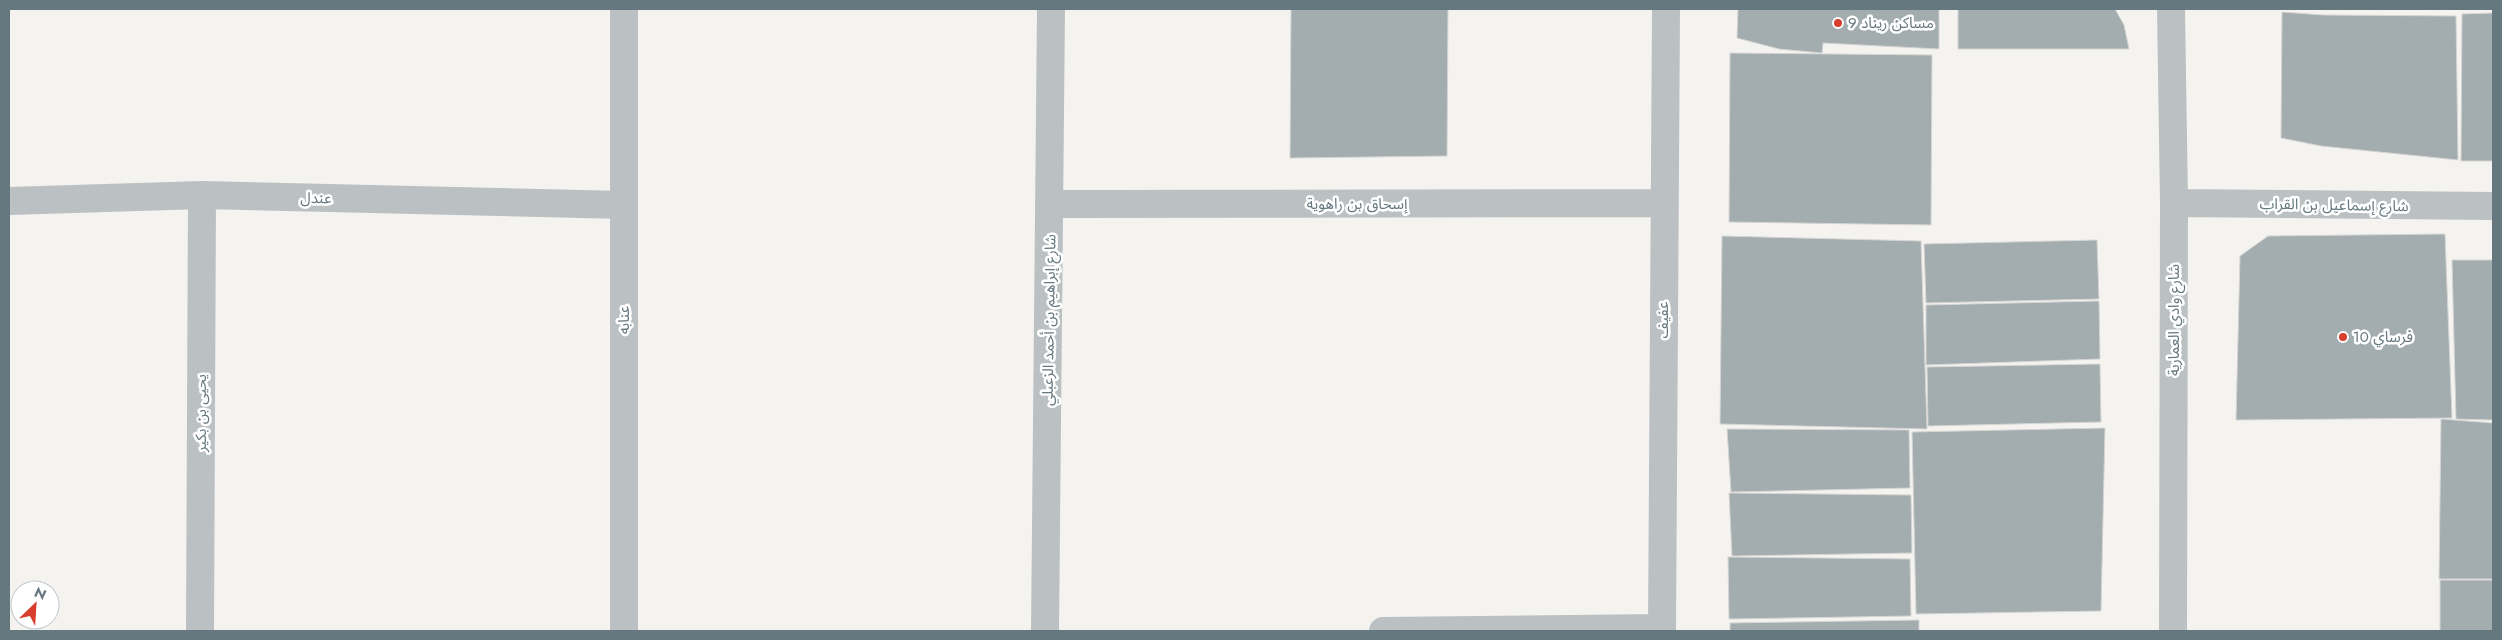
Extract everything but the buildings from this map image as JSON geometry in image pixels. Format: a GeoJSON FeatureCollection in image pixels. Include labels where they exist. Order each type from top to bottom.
{"type":"FeatureCollection","features":[{"type":"Feature","properties":{"kind":"street","name":"عنابه"},"geometry":{"type":"LineString","coordinates":[[624,9],[624,631]]}},
{"type":"Feature","properties":{"kind":"street","name":"شارع إبراهيم بن أحمد الزعبلي"},"geometry":{"type":"LineString","coordinates":[[1045,631],[1051,9]]}},
{"type":"Feature","properties":{"kind":"street","name":"عفيف"},"geometry":{"type":"LineString","coordinates":[[1662,630],[1663,203],[1666,9]]}},
{"type":"Feature","properties":{"kind":"street","name":"شارع وادي العمارية"},"geometry":{"type":"LineString","coordinates":[[2171,9],[2174,203],[2173,631]]}},
{"type":"Feature","properties":{"kind":"street","name":"عندل"},"geometry":{"type":"LineString","coordinates":[[9,201],[202,195],[624,205]]}},
{"type":"Feature","properties":{"kind":"street","name":"يحيى بن بكير"},"geometry":{"type":"LineString","coordinates":[[200,631],[202,195]]}},
{"type":"Feature","properties":{"kind":"street","name":"إسحاق بن راهوية"},"geometry":{"type":"LineString","coordinates":[[1050,204],[1663,203]]}},
{"type":"Feature","properties":{"kind":"street","name":"شارع إسماعيل بن القراب"},"geometry":{"type":"LineString","coordinates":[[2174,203],[2493,206]]}},
{"type":"Feature","properties":{"kind":"street"},"geometry":{"type":"LineString","coordinates":[[1383,631],[1662,630]]}},
{"type":"Feature","properties":{"kind":"place","name":"مساكن ريناد 9"},"geometry":{"type":"Point","coordinates":[1838,23]}},
{"type":"Feature","properties":{"kind":"place","name":"فرساي 10"},"geometry":{"type":"Point","coordinates":[2343,337]}}]}
